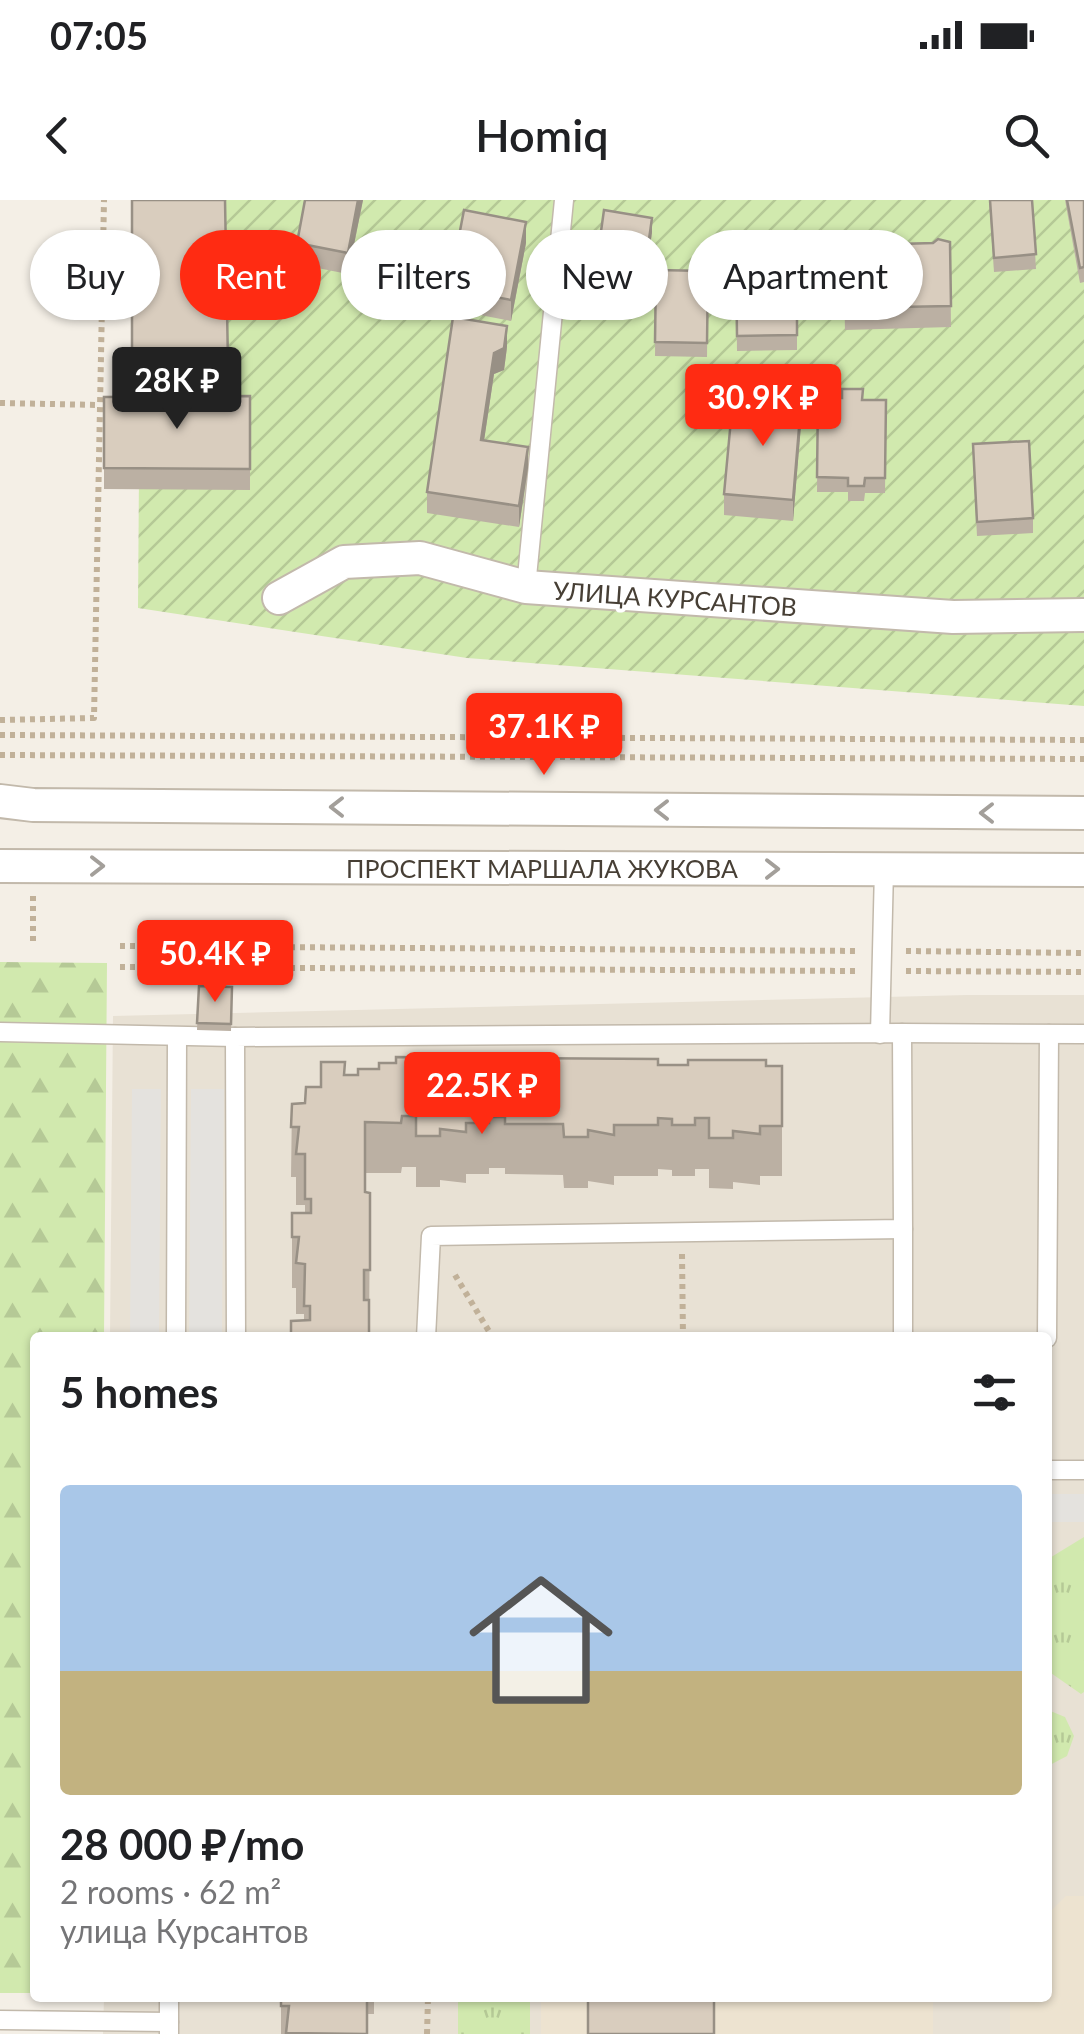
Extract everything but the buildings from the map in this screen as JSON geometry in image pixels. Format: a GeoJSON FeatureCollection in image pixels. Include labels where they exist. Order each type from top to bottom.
{"type":"FeatureCollection","features":[{"type":"Feature","properties":{"kind":"street","name":"УЛИЦА КУРСАНТОВ"},"geometry":{"type":"LineString","coordinates":[[278,598],[344,562],[420,558],[526,587],[954,617],[1084,615]]}},
{"type":"Feature","properties":{"kind":"street"},"geometry":{"type":"LineString","coordinates":[[0,802],[1084,814]]}},
{"type":"Feature","properties":{"kind":"street","name":"ПРОСПЕКТ МАРШАЛА ЖУКОВА"},"geometry":{"type":"LineString","coordinates":[[16,866],[1084,870]]}},
{"type":"Feature","properties":{"kind":"lane"},"geometry":{"type":"LineString","coordinates":[[526,587],[564,200]]}},
{"type":"Feature","properties":{"kind":"lane"},"geometry":{"type":"LineString","coordinates":[[880,1034],[884,870]]}},
{"type":"Feature","properties":{"kind":"lane"},"geometry":{"type":"LineString","coordinates":[[0,1032],[178,1037],[1084,1034]]}},
{"type":"Feature","properties":{"kind":"lane"},"geometry":{"type":"LineString","coordinates":[[902,1033],[904,1332]]}},
{"type":"Feature","properties":{"kind":"lane"},"geometry":{"type":"LineString","coordinates":[[1046,1332],[1049,1034]]}},
{"type":"Feature","properties":{"kind":"lane"},"geometry":{"type":"LineString","coordinates":[[176,1332],[178,1037]]}},
{"type":"Feature","properties":{"kind":"lane"},"geometry":{"type":"LineString","coordinates":[[235,1037],[236,1332]]}},
{"type":"Feature","properties":{"kind":"lane"},"geometry":{"type":"LineString","coordinates":[[426,1332],[431,1236],[904,1229]]}},
{"type":"Feature","properties":{"kind":"lane"},"geometry":{"type":"LineString","coordinates":[[1052,1470],[1084,1470]]}},
{"type":"Feature","properties":{"kind":"lane"},"geometry":{"type":"LineString","coordinates":[[0,2020],[169,2028],[170,2002]]}},
{"type":"Feature","properties":{"kind":"path"},"geometry":{"type":"LineString","coordinates":[[0,720],[94,718],[104,200]]}},
{"type":"Feature","properties":{"kind":"path"},"geometry":{"type":"LineString","coordinates":[[0,404],[100,405]]}},
{"type":"Feature","properties":{"kind":"path"},"geometry":{"type":"LineString","coordinates":[[0,735],[1084,740]]}},
{"type":"Feature","properties":{"kind":"path"},"geometry":{"type":"LineString","coordinates":[[0,754],[1084,759]]}},
{"type":"Feature","properties":{"kind":"path"},"geometry":{"type":"LineString","coordinates":[[16,866],[33,945]]}},
{"type":"Feature","properties":{"kind":"path"},"geometry":{"type":"LineString","coordinates":[[120,946],[1084,953]]}},
{"type":"Feature","properties":{"kind":"path"},"geometry":{"type":"LineString","coordinates":[[120,968],[1084,972]]}},
{"type":"Feature","properties":{"kind":"path"},"geometry":{"type":"LineString","coordinates":[[682,1232],[683,1332]]}},
{"type":"Feature","properties":{"kind":"path"},"geometry":{"type":"LineString","coordinates":[[431,1236],[489,1332]]}},
{"type":"Feature","properties":{"kind":"path"},"geometry":{"type":"LineString","coordinates":[[427,2034],[428,2002]]}},
{"type":"Feature","properties":{"kind":"shaded area"},"geometry":{"type":"Polygon","coordinates":[[[1084,995],[1084,2034],[103,2034],[104,2002],[1052,2002],[1052,1332],[110,1332],[113,1016],[1084,995]]]}},
{"type":"Feature","properties":{"kind":"shaded area"},"geometry":{"type":"Polygon","coordinates":[[[132,1089],[161,1089],[159,1332],[130,1332],[132,1089]]]}},
{"type":"Feature","properties":{"kind":"shaded area"},"geometry":{"type":"Polygon","coordinates":[[[191,1089],[224,1089],[222,1332],[189,1332],[191,1089]]]}},
{"type":"Feature","properties":{"kind":"shaded area"},"geometry":{"type":"Polygon","coordinates":[[[1052,1494],[1084,1494],[1084,1522],[1052,1522],[1052,1494]]]}},
{"type":"Feature","properties":{"kind":"shaded area"},"geometry":{"type":"Polygon","coordinates":[[[1066,1896],[1084,1896],[1084,2034],[1010,2034],[1010,2002],[1052,2002],[1052,1910],[1066,1896]]]}},
{"type":"Feature","properties":{"kind":"shaded area"},"geometry":{"type":"Polygon","coordinates":[[[541,2002],[933,2002],[933,2034],[541,2034],[541,2002]]]}},
{"type":"Feature","properties":{"kind":"green space"},"geometry":{"type":"Polygon","coordinates":[[[141,200],[1084,200],[1084,706],[467,658],[138,608],[140,320],[160,320],[160,230],[141,230],[141,200]]]}},
{"type":"Feature","properties":{"kind":"green space"},"geometry":{"type":"Polygon","coordinates":[[[0,962],[107,963],[104,1332],[30,1332],[30,1993],[0,1993],[0,962]]]}},
{"type":"Feature","properties":{"kind":"green space"},"geometry":{"type":"Polygon","coordinates":[[[1084,1537],[1081,1694],[1052,1674],[1052,1557],[1084,1537]]]}},
{"type":"Feature","properties":{"kind":"green space"},"geometry":{"type":"Polygon","coordinates":[[[1052,1712],[1065,1717],[1074,1736],[1067,1756],[1052,1764],[1052,1712]]]}},
{"type":"Feature","properties":{"kind":"green space"},"geometry":{"type":"Polygon","coordinates":[[[458,2002],[530,2002],[530,2034],[458,2034],[458,2002]]]}}]}
